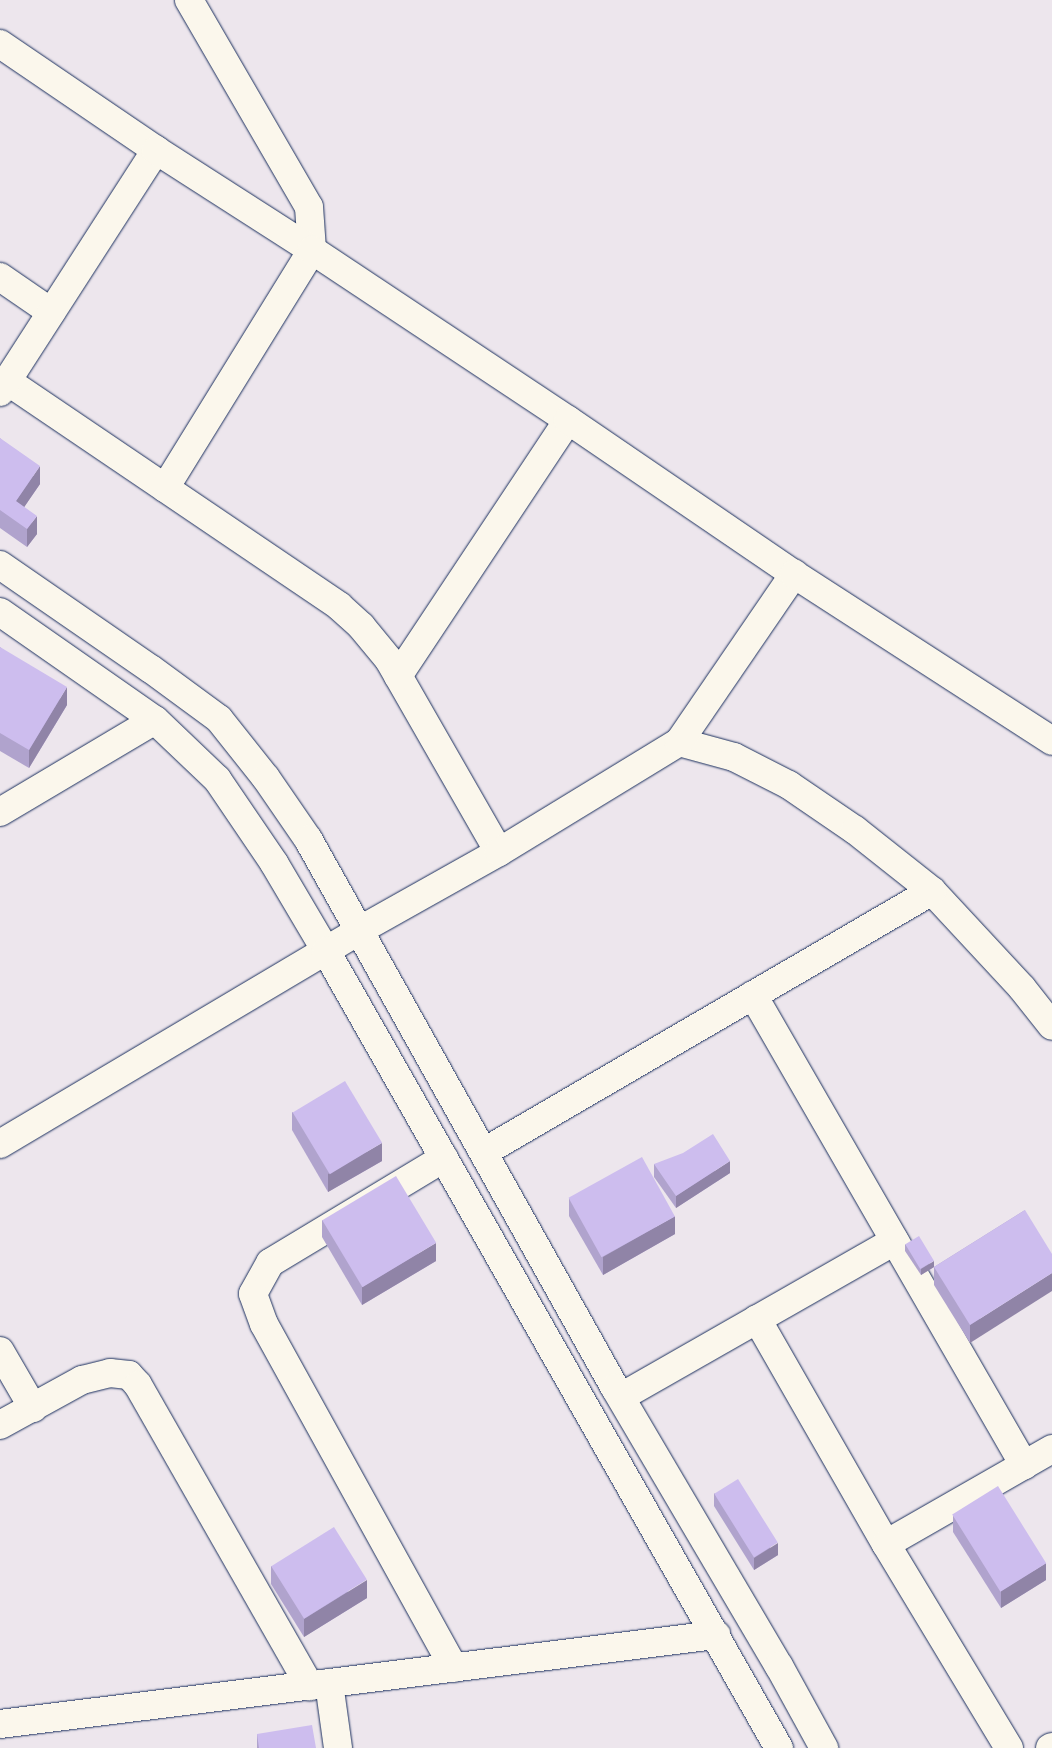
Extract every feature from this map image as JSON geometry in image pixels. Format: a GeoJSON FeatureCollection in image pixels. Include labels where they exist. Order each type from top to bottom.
{"type":"FeatureCollection","features":[{"type":"Feature","properties":{"kind":"street"},"geometry":{"type":"LineString","coordinates":[[165,488],[312,250],[309,207],[189,0]]}},
{"type":"Feature","properties":{"kind":"street"},"geometry":{"type":"LineString","coordinates":[[0,44],[156,150],[312,250],[568,420],[794,574],[1052,741]]}},
{"type":"Feature","properties":{"kind":"street"},"geometry":{"type":"LineString","coordinates":[[156,150],[3,387],[165,488],[338,606],[362,626],[389,660],[499,852]]}},
{"type":"Feature","properties":{"kind":"street"},"geometry":{"type":"LineString","coordinates":[[0,277],[51,312]]}},
{"type":"Feature","properties":{"kind":"street"},"geometry":{"type":"LineString","coordinates":[[398,676],[568,420]]}},
{"type":"Feature","properties":{"kind":"street"},"geometry":{"type":"LineString","coordinates":[[0,565],[151,669],[219,719],[266,778],[308,839],[621,1397],[824,1748]]}},
{"type":"Feature","properties":{"kind":"street"},"geometry":{"type":"LineString","coordinates":[[0,1144],[360,930],[499,852],[678,742],[794,574]]}},
{"type":"Feature","properties":{"kind":"street"},"geometry":{"type":"LineString","coordinates":[[0,612],[155,720],[217,779],[274,863],[326,951],[779,1748]]}},
{"type":"Feature","properties":{"kind":"street"},"geometry":{"type":"LineString","coordinates":[[0,812],[155,720]]}},
{"type":"Feature","properties":{"kind":"street"},"geometry":{"type":"LineString","coordinates":[[678,742],[734,757],[789,785],[855,830],[932,891],[1022,988],[1052,1026]]}},
{"type":"Feature","properties":{"kind":"street"},"geometry":{"type":"LineString","coordinates":[[484,1152],[932,891]]}},
{"type":"Feature","properties":{"kind":"street"},"geometry":{"type":"LineString","coordinates":[[753,995],[1024,1465]]}},
{"type":"Feature","properties":{"kind":"street"},"geometry":{"type":"LineString","coordinates":[[444,1158],[270,1263],[253,1294],[264,1324],[454,1668]]}},
{"type":"Feature","properties":{"kind":"street"},"geometry":{"type":"LineString","coordinates":[[621,1397],[895,1241]]}},
{"type":"Feature","properties":{"kind":"street"},"geometry":{"type":"LineString","coordinates":[[757,1319],[886,1544],[1010,1748]]}},
{"type":"Feature","properties":{"kind":"street"},"geometry":{"type":"LineString","coordinates":[[0,1351],[33,1408]]}},
{"type":"Feature","properties":{"kind":"street"},"geometry":{"type":"LineString","coordinates":[[0,1426],[82,1380],[110,1373],[129,1375],[138,1385],[319,1684],[338,1748]]}},
{"type":"Feature","properties":{"kind":"street"},"geometry":{"type":"LineString","coordinates":[[886,1544],[1052,1449]]}},
{"type":"Feature","properties":{"kind":"street"},"geometry":{"type":"LineString","coordinates":[[0,1724],[716,1635]]}},
{"type":"Feature","properties":{"kind":"building"},"geometry":{"type":"Polygon","coordinates":[[[0,438],[40,466],[16,501],[37,516],[27,529],[0,510],[0,438]]]}},
{"type":"Feature","properties":{"kind":"building"},"geometry":{"type":"Polygon","coordinates":[[[0,647],[67,687],[29,750],[0,733],[0,647]]]}},
{"type":"Feature","properties":{"kind":"building"},"geometry":{"type":"Polygon","coordinates":[[[345,1081],[382,1143],[330,1174],[293,1112],[345,1081]]]}},
{"type":"Feature","properties":{"kind":"building"},"geometry":{"type":"Polygon","coordinates":[[[713,1134],[730,1161],[676,1196],[654,1164],[683,1153],[713,1134]]]}},
{"type":"Feature","properties":{"kind":"building"},"geometry":{"type":"Polygon","coordinates":[[[642,1157],[675,1216],[601,1257],[569,1198],[642,1157]]]}},
{"type":"Feature","properties":{"kind":"building"},"geometry":{"type":"Polygon","coordinates":[[[396,1176],[436,1243],[362,1287],[322,1220],[396,1176]]]}},
{"type":"Feature","properties":{"kind":"building"},"geometry":{"type":"Polygon","coordinates":[[[1025,1210],[1052,1254],[1052,1273],[970,1325],[934,1267],[1025,1210]]]}},
{"type":"Feature","properties":{"kind":"building"},"geometry":{"type":"Polygon","coordinates":[[[919,1236],[934,1261],[920,1269],[905,1244],[919,1236]]]}},
{"type":"Feature","properties":{"kind":"building"},"geometry":{"type":"Polygon","coordinates":[[[738,1479],[778,1543],[754,1557],[714,1494],[738,1479]]]}},
{"type":"Feature","properties":{"kind":"building"},"geometry":{"type":"Polygon","coordinates":[[[998,1486],[1046,1563],[1000,1592],[952,1515],[998,1486]]]}},
{"type":"Feature","properties":{"kind":"building"},"geometry":{"type":"Polygon","coordinates":[[[334,1527],[367,1580],[304,1619],[271,1566],[334,1527]]]}},
{"type":"Feature","properties":{"kind":"building"},"geometry":{"type":"Polygon","coordinates":[[[312,1725],[316,1748],[259,1748],[257,1734],[312,1725]]]}}]}
